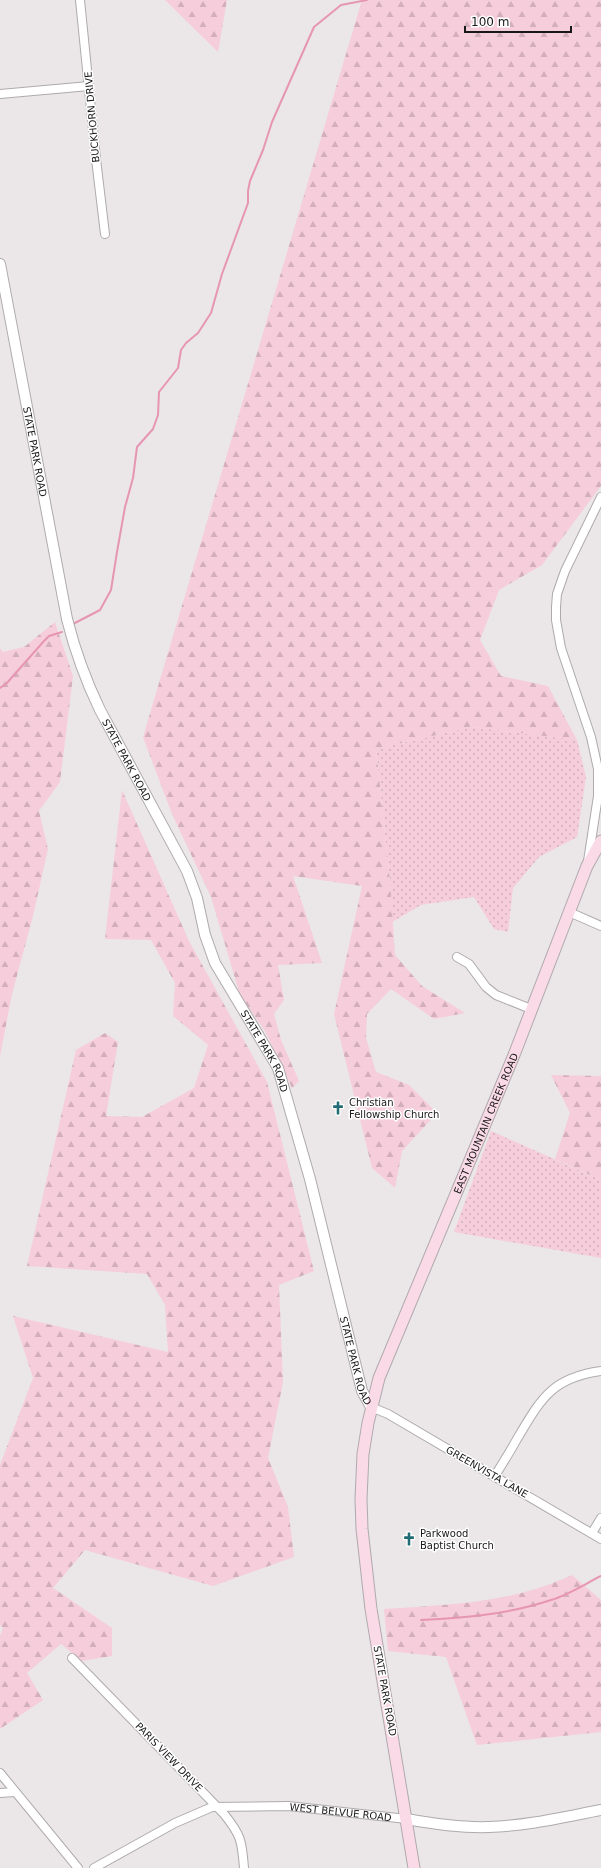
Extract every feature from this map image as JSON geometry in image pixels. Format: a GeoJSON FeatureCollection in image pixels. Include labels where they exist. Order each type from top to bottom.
{"type":"FeatureCollection","features":[{"type":"Feature","properties":{"kind":"main road","name":"EAST MOUNTAIN CREEK ROAD"},"geometry":{"type":"LineString","coordinates":[[371,1407],[379,1378],[531,1010],[587,866],[601,841]]}},
{"type":"Feature","properties":{"kind":"main road","name":"STATE PARK ROAD"},"geometry":{"type":"LineString","coordinates":[[371,1407],[362,1471],[362,1529],[371,1609],[414,1868]]}},
{"type":"Feature","properties":{"kind":"street","name":"BUCKHORN DRIVE"},"geometry":{"type":"LineString","coordinates":[[80,0],[105,234]]}},
{"type":"Feature","properties":{"kind":"street"},"geometry":{"type":"LineString","coordinates":[[0,94],[89,86]]}},
{"type":"Feature","properties":{"kind":"street","name":"STATE PARK ROAD"},"geometry":{"type":"LineString","coordinates":[[0,264],[65,612],[75,648],[89,687],[100,710],[187,871],[197,898],[205,935],[215,963],[225,982],[269,1050],[278,1068],[310,1179],[362,1391],[371,1407]]}},
{"type":"Feature","properties":{"kind":"street"},"geometry":{"type":"LineString","coordinates":[[587,866],[598,796],[598,769],[591,737],[561,648],[556,620],[556,607],[557,594],[563,576],[601,497]]}},
{"type":"Feature","properties":{"kind":"street"},"geometry":{"type":"LineString","coordinates":[[569,912],[601,926]]}},
{"type":"Feature","properties":{"kind":"street"},"geometry":{"type":"LineString","coordinates":[[457,957],[469,964],[486,987],[496,995],[531,1010]]}},
{"type":"Feature","properties":{"kind":"street"},"geometry":{"type":"LineString","coordinates":[[495,1476],[543,1397],[555,1387],[570,1379],[601,1371]]}},
{"type":"Feature","properties":{"kind":"street","name":"GREENVISTA LANE"},"geometry":{"type":"LineString","coordinates":[[371,1407],[388,1414],[601,1539]]}},
{"type":"Feature","properties":{"kind":"street"},"geometry":{"type":"LineString","coordinates":[[592,1534],[601,1518]]}},
{"type":"Feature","properties":{"kind":"street","name":"PARIS VIEW DRIVE"},"geometry":{"type":"LineString","coordinates":[[72,1658],[217,1807],[237,1831],[242,1844],[244,1868]]}},
{"type":"Feature","properties":{"kind":"street"},"geometry":{"type":"LineString","coordinates":[[0,1773],[78,1868]]}},
{"type":"Feature","properties":{"kind":"street"},"geometry":{"type":"LineString","coordinates":[[0,1793],[15,1792]]}},
{"type":"Feature","properties":{"kind":"street","name":"WEST BELVUE ROAD"},"geometry":{"type":"LineString","coordinates":[[94,1868],[203,1809],[217,1807],[230,1808],[260,1805],[288,1806],[467,1826],[500,1826],[601,1810]]}},
{"type":"Feature","properties":{"kind":"green space"},"geometry":{"type":"Polygon","coordinates":[[[165,0],[227,0],[218,52],[165,0]]]}},
{"type":"Feature","properties":{"kind":"green space"},"geometry":{"type":"Polygon","coordinates":[[[362,0],[601,0],[601,486],[542,565],[499,590],[480,640],[501,676],[548,686],[577,740],[471,727],[376,749],[390,880],[395,955],[422,986],[465,1013],[434,1019],[391,989],[367,1014],[366,1038],[376,1072],[409,1085],[437,1113],[402,1151],[395,1188],[372,1168],[334,1014],[362,886],[293,876],[322,963],[278,965],[284,1000],[274,1014],[281,1040],[299,1081],[292,1088],[265,1031],[240,995],[211,897],[172,814],[143,737],[362,0]]]}},
{"type":"Feature","properties":{"kind":"green space"},"geometry":{"type":"Polygon","coordinates":[[[55,622],[73,676],[60,782],[39,811],[48,849],[33,916],[12,994],[0,1056],[0,648],[3,652],[24,647],[55,622]]]}},
{"type":"Feature","properties":{"kind":"green space"},"geometry":{"type":"Polygon","coordinates":[[[471,727],[577,740],[586,777],[577,837],[539,857],[513,888],[508,932],[494,929],[474,897],[421,905],[392,922],[390,880],[376,749],[471,727]]]}},
{"type":"Feature","properties":{"kind":"green space"},"geometry":{"type":"Polygon","coordinates":[[[122,790],[189,941],[267,1082],[314,1271],[279,1285],[283,1382],[268,1458],[288,1507],[294,1557],[213,1586],[85,1550],[53,1588],[112,1628],[112,1656],[82,1661],[61,1644],[27,1673],[43,1700],[0,1729],[0,1636],[3,1628],[0,1625],[0,1465],[33,1378],[13,1316],[168,1352],[165,1305],[147,1274],[27,1266],[76,1050],[105,1033],[118,1042],[106,1116],[142,1117],[194,1088],[208,1045],[173,1016],[175,983],[151,940],[105,939],[122,790]]]}},
{"type":"Feature","properties":{"kind":"green space"},"geometry":{"type":"Polygon","coordinates":[[[551,1075],[601,1076],[601,1180],[555,1159],[570,1113],[551,1075]]]}},
{"type":"Feature","properties":{"kind":"green space"},"geometry":{"type":"Polygon","coordinates":[[[491,1131],[601,1180],[601,1258],[454,1232],[491,1131]]]}},
{"type":"Feature","properties":{"kind":"green space"},"geometry":{"type":"Polygon","coordinates":[[[572,1575],[601,1600],[601,1732],[477,1745],[446,1657],[388,1651],[384,1609],[457,1604],[503,1597],[526,1592],[572,1575]]]}},
{"type":"Feature","properties":{"kind":"waterway"},"geometry":{"type":"LineString","coordinates":[[73,624],[100,610],[111,590],[125,507],[133,478],[137,447],[153,429],[158,415],[159,392],[178,368],[181,350],[186,343],[198,333],[211,313],[222,274],[248,203],[250,181],[263,150],[272,122],[314,27],[341,5],[367,0]]}},
{"type":"Feature","properties":{"kind":"waterway"},"geometry":{"type":"LineString","coordinates":[[0,688],[6,684],[49,636],[62,632]]}},
{"type":"Feature","properties":{"kind":"waterway"},"geometry":{"type":"LineString","coordinates":[[421,1620],[454,1618],[519,1609],[557,1598],[601,1576]]}},
{"type":"Feature","properties":{"kind":"place","name":"Christian Fellowship Church"},"geometry":{"type":"Point","coordinates":[338,1108]}},
{"type":"Feature","properties":{"kind":"place","name":"Parkwood Baptist Church"},"geometry":{"type":"Point","coordinates":[409,1539]}}]}
